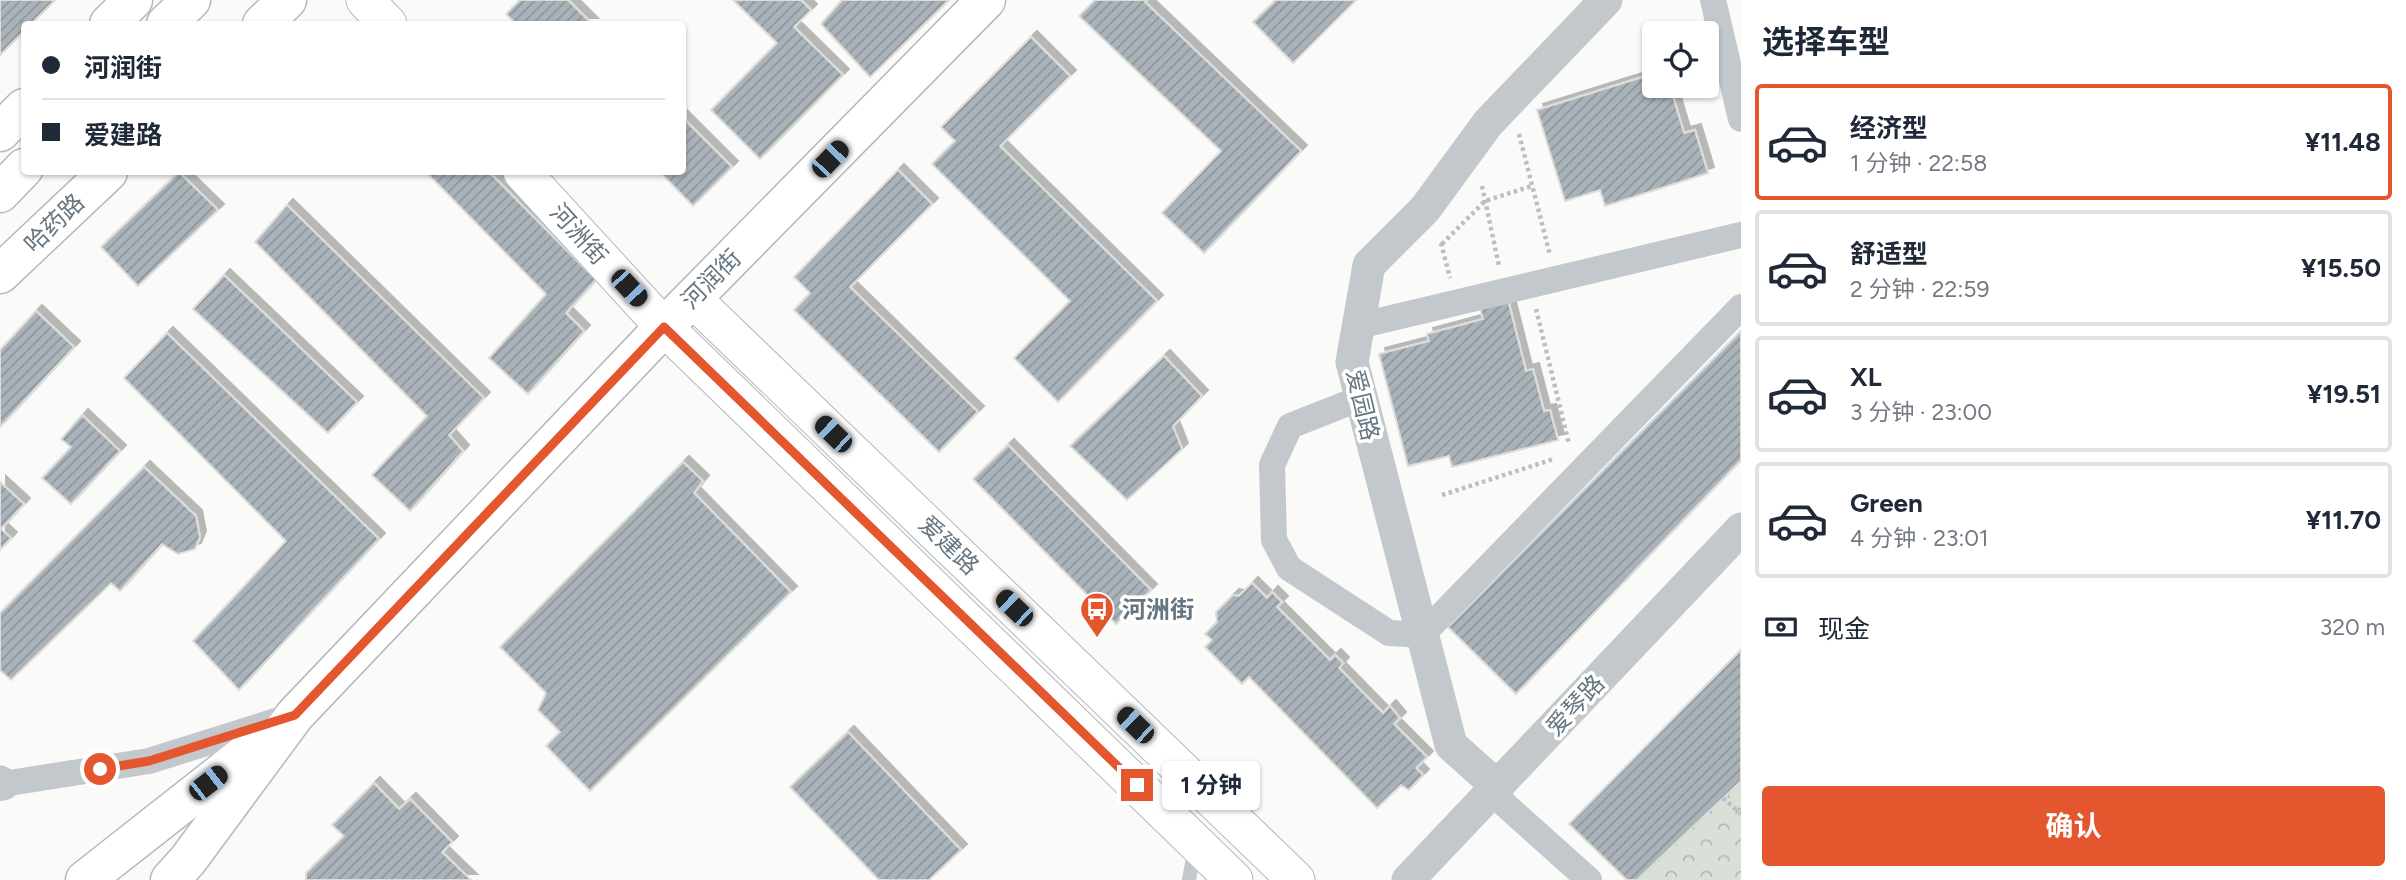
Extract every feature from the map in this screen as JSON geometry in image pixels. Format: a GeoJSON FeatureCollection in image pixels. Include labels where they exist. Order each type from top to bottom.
{"type":"FeatureCollection","features":[{"type":"Feature","properties":{"kind":"highway"},"geometry":{"type":"LineString","coordinates":[[112,21],[134,0]]}},
{"type":"Feature","properties":{"kind":"highway"},"geometry":{"type":"LineString","coordinates":[[169,21],[191,0]]}},
{"type":"Feature","properties":{"kind":"highway"},"geometry":{"type":"LineString","coordinates":[[264,21],[287,0]]}},
{"type":"Feature","properties":{"kind":"highway","name":"河润街"},"geometry":{"type":"LineString","coordinates":[[170,880],[188,860],[295,715],[692,298],[986,0]]}},
{"type":"Feature","properties":{"kind":"highway"},"geometry":{"type":"LineString","coordinates":[[0,132],[21,111]]}},
{"type":"Feature","properties":{"kind":"highway"},"geometry":{"type":"LineString","coordinates":[[0,193],[21,171]]}},
{"type":"Feature","properties":{"kind":"highway","name":"哈药路"},"geometry":{"type":"LineString","coordinates":[[0,274],[104,175]]}},
{"type":"Feature","properties":{"kind":"highway"},"geometry":{"type":"LineString","coordinates":[[92,875],[295,715]]}},
{"type":"Feature","properties":{"kind":"main road"},"geometry":{"type":"LineString","coordinates":[[365,0],[384,21]]}},
{"type":"Feature","properties":{"kind":"main road","name":"河洲街"},"geometry":{"type":"LineString","coordinates":[[525,175],[664,327]]}},
{"type":"Feature","properties":{"kind":"main road","name":"爱建路"},"geometry":{"type":"LineString","coordinates":[[692,298],[1296,880]]}},
{"type":"Feature","properties":{"kind":"main road","name":"爱建路"},"geometry":{"type":"LineString","coordinates":[[664,327],[1234,880]]}},
{"type":"Feature","properties":{"kind":"street","name":"爱园路"},"geometry":{"type":"LineString","coordinates":[[1495,790],[1451,746],[1352,362],[1369,264],[1431,201],[1488,123],[1606,0]]}},
{"type":"Feature","properties":{"kind":"street"},"geometry":{"type":"LineString","coordinates":[[1713,0],[1734,57],[1741,119]]}},
{"type":"Feature","properties":{"kind":"street"},"geometry":{"type":"LineString","coordinates":[[1358,326],[1741,235]]}},
{"type":"Feature","properties":{"kind":"street"},"geometry":{"type":"LineString","coordinates":[[1361,398],[1290,426],[1272,465],[1275,540],[1289,568],[1390,633],[1422,635],[1574,465],[1741,307]]}},
{"type":"Feature","properties":{"kind":"street","name":"爱琴路"},"geometry":{"type":"LineString","coordinates":[[1408,880],[1741,529]]}},
{"type":"Feature","properties":{"kind":"street","name":"河润街"},"geometry":{"type":"LineString","coordinates":[[1,785],[149,761],[295,715]]}},
{"type":"Feature","properties":{"kind":"street"},"geometry":{"type":"LineString","coordinates":[[1495,790],[1589,880]]}},
{"type":"Feature","properties":{"kind":"lane"},"geometry":{"type":"LineString","coordinates":[[1189,880],[1196,842]]}},
{"type":"Feature","properties":{"kind":"path"},"geometry":{"type":"LineString","coordinates":[[1510,100],[1556,279]]}},
{"type":"Feature","properties":{"kind":"path"},"geometry":{"type":"LineString","coordinates":[[1442,495],[1574,465],[1517,288],[1485,201],[1472,144]]}},
{"type":"Feature","properties":{"kind":"path"},"geometry":{"type":"LineString","coordinates":[[1441,244],[1485,201],[1532,186]]}},
{"type":"Feature","properties":{"kind":"path"},"geometry":{"type":"LineString","coordinates":[[1431,201],[1456,302]]}},
{"type":"Feature","properties":{"kind":"path"},"geometry":{"type":"LineString","coordinates":[[1723,798],[1741,814]]}},
{"type":"Feature","properties":{"kind":"green space"},"geometry":{"type":"Polygon","coordinates":[[[1741,781],[1741,880],[1637,880],[1741,781]]]}},
{"type":"Feature","properties":{"kind":"building"},"geometry":{"type":"Polygon","coordinates":[[[0,0],[55,0],[34,21],[21,21],[21,34],[0,55],[0,0]]]}},
{"type":"Feature","properties":{"kind":"building"},"geometry":{"type":"Polygon","coordinates":[[[520,0],[568,0],[589,21],[513,21],[506,14],[520,0]]]}},
{"type":"Feature","properties":{"kind":"building"},"geometry":{"type":"Polygon","coordinates":[[[733,0],[801,0],[811,10],[794,27],[843,75],[760,159],[711,110],[777,43],[733,0]]]}},
{"type":"Feature","properties":{"kind":"building"},"geometry":{"type":"Polygon","coordinates":[[[842,0],[949,0],[870,77],[821,24],[842,0]]]}},
{"type":"Feature","properties":{"kind":"building"},"geometry":{"type":"Polygon","coordinates":[[[1095,0],[1147,0],[1145,2],[1301,151],[1204,253],[1162,213],[1221,151],[1079,16],[1095,0]]]}},
{"type":"Feature","properties":{"kind":"building"},"geometry":{"type":"Polygon","coordinates":[[[1276,0],[1356,0],[1293,63],[1253,22],[1276,0]]]}},
{"type":"Feature","properties":{"kind":"building"},"geometry":{"type":"Polygon","coordinates":[[[1031,37],[1070,76],[1000,146],[1157,301],[1058,402],[1014,358],[1070,301],[932,164],[955,141],[941,127],[1031,37]]]}},
{"type":"Feature","properties":{"kind":"building"},"geometry":{"type":"Polygon","coordinates":[[[1642,77],[1642,98],[1674,98],[1684,133],[1695,130],[1708,173],[1605,206],[1600,190],[1565,201],[1537,110],[1642,77]]]}},
{"type":"Feature","properties":{"kind":"building"},"geometry":{"type":"Polygon","coordinates":[[[686,121],[732,167],[693,206],[663,175],[686,175],[686,121]]]}},
{"type":"Feature","properties":{"kind":"building"},"geometry":{"type":"Polygon","coordinates":[[[898,170],[932,204],[850,287],[978,412],[939,452],[794,310],[810,293],[794,277],[898,170]]]}},
{"type":"Feature","properties":{"kind":"building"},"geometry":{"type":"Polygon","coordinates":[[[176,175],[182,175],[218,210],[138,286],[101,247],[176,175]]]}},
{"type":"Feature","properties":{"kind":"building"},"geometry":{"type":"Polygon","coordinates":[[[429,175],[492,175],[596,280],[566,313],[584,331],[528,394],[489,358],[546,294],[429,175]]]}},
{"type":"Feature","properties":{"kind":"building"},"geometry":{"type":"Polygon","coordinates":[[[287,205],[484,398],[449,435],[463,451],[410,511],[372,475],[427,416],[255,242],[287,205]]]}},
{"type":"Feature","properties":{"kind":"building"},"geometry":{"type":"Polygon","coordinates":[[[224,275],[357,402],[328,433],[193,309],[224,275]]]}},
{"type":"Feature","properties":{"kind":"building"},"geometry":{"type":"Polygon","coordinates":[[[1508,300],[1526,371],[1533,369],[1544,411],[1550,410],[1558,440],[1452,467],[1449,456],[1408,466],[1379,354],[1429,341],[1427,334],[1483,319],[1480,308],[1508,300]]]}},
{"type":"Feature","properties":{"kind":"building"},"geometry":{"type":"Polygon","coordinates":[[[36,311],[74,347],[0,427],[0,350],[36,311]]]}},
{"type":"Feature","properties":{"kind":"building"},"geometry":{"type":"Polygon","coordinates":[[[1741,331],[1741,460],[1516,694],[1448,627],[1741,331]]]}},
{"type":"Feature","properties":{"kind":"building"},"geometry":{"type":"Polygon","coordinates":[[[167,333],[379,539],[239,690],[193,641],[286,541],[124,378],[167,333]]]}},
{"type":"Feature","properties":{"kind":"building"},"geometry":{"type":"Polygon","coordinates":[[[1164,356],[1202,396],[1173,426],[1182,449],[1127,500],[1070,446],[1164,356]]]}},
{"type":"Feature","properties":{"kind":"building"},"geometry":{"type":"Polygon","coordinates":[[[82,415],[120,451],[71,504],[42,478],[71,447],[61,439],[82,415]]]}},
{"type":"Feature","properties":{"kind":"building"},"geometry":{"type":"Polygon","coordinates":[[[1008,445],[1151,590],[1116,624],[973,479],[1008,445]]]}},
{"type":"Feature","properties":{"kind":"building"},"geometry":{"type":"Polygon","coordinates":[[[683,462],[703,481],[694,493],[791,592],[590,791],[546,746],[560,732],[538,710],[546,693],[500,647],[683,462]]]}},
{"type":"Feature","properties":{"kind":"building"},"geometry":{"type":"Polygon","coordinates":[[[144,467],[196,516],[200,537],[195,549],[178,554],[162,544],[120,591],[111,583],[11,680],[0,670],[0,613],[144,467]]]}},
{"type":"Feature","properties":{"kind":"building"},"geometry":{"type":"Polygon","coordinates":[[[0,482],[24,504],[1,529],[11,538],[0,550],[0,482]]]}},
{"type":"Feature","properties":{"kind":"building"},"geometry":{"type":"Polygon","coordinates":[[[1252,583],[1267,598],[1272,592],[1282,602],[1277,607],[1330,660],[1335,655],[1343,663],[1339,668],[1383,713],[1390,706],[1400,718],[1394,724],[1427,757],[1416,768],[1423,775],[1409,790],[1401,785],[1377,808],[1249,677],[1242,684],[1205,647],[1212,640],[1205,634],[1217,622],[1216,612],[1233,595],[1239,596],[1252,583]]]}},
{"type":"Feature","properties":{"kind":"building"},"geometry":{"type":"Polygon","coordinates":[[[1741,650],[1741,781],[1637,880],[1627,880],[1569,824],[1741,650]]]}},
{"type":"Feature","properties":{"kind":"building"},"geometry":{"type":"Polygon","coordinates":[[[848,732],[961,850],[929,880],[879,880],[790,787],[848,732]]]}},
{"type":"Feature","properties":{"kind":"building"},"geometry":{"type":"Polygon","coordinates":[[[374,783],[399,809],[410,799],[452,842],[442,852],[471,880],[306,880],[306,873],[344,836],[332,825],[374,783]]]}},
{"type":"Feature","properties":{"kind":"place","name":"河洲街"},"geometry":{"type":"Point","coordinates":[1097,639]}},
{"type":"Feature","properties":{"kind":"route"},"geometry":{"type":"LineString","coordinates":[[100,769],[149,761],[295,715],[664,327],[1137,785]]}}]}
